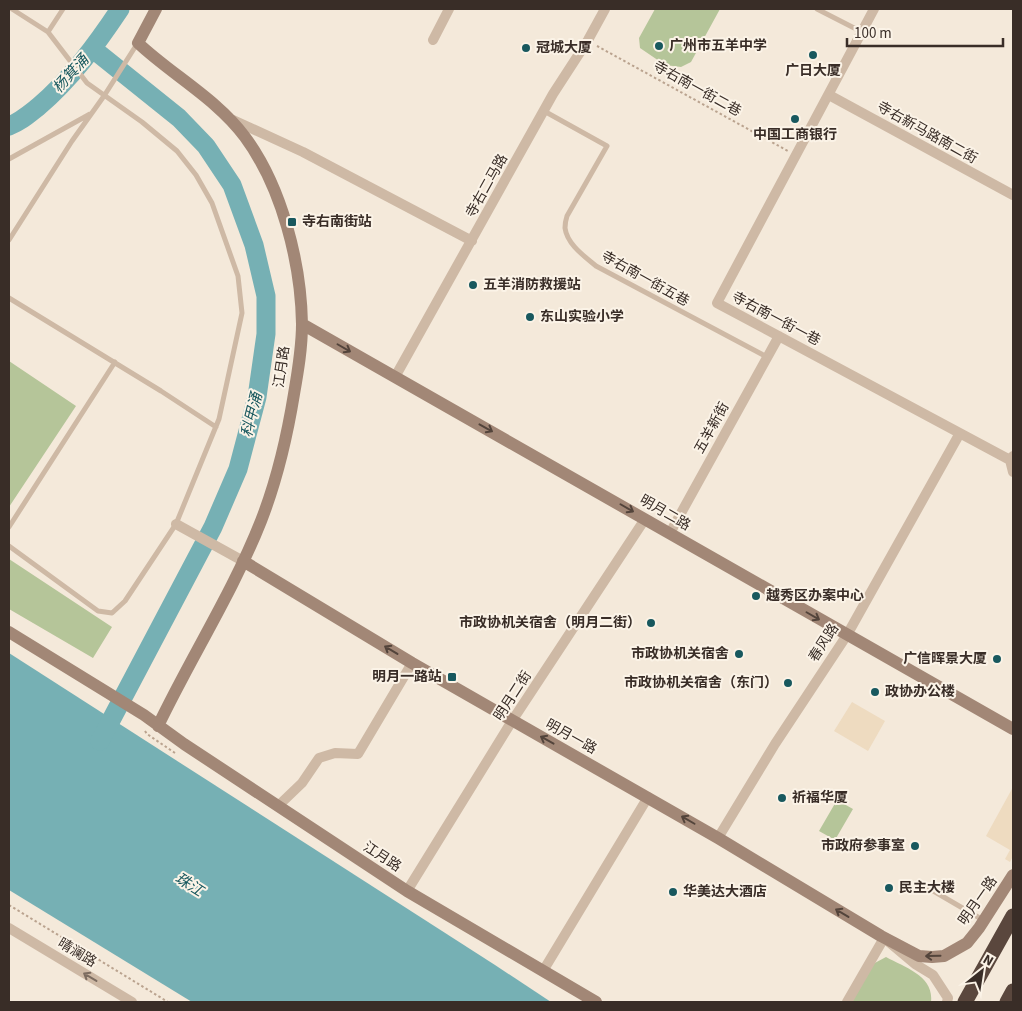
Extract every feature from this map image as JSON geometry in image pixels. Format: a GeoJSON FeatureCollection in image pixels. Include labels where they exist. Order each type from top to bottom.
{"type":"FeatureCollection","features":[{"type":"Feature","properties":{"kind":"highway"},"geometry":{"type":"LineString","coordinates":[[965,1002],[1013,916]]}},
{"type":"Feature","properties":{"kind":"highway"},"geometry":{"type":"LineString","coordinates":[[1007,1002],[1013,991]]}},
{"type":"Feature","properties":{"kind":"street"},"geometry":{"type":"LineString","coordinates":[[136,46],[156,9]]}},
{"type":"Feature","properties":{"kind":"street"},"geometry":{"type":"LineString","coordinates":[[433,40],[449,9]]}},
{"type":"Feature","properties":{"kind":"street","name":"寺右二马路"},"geometry":{"type":"LineString","coordinates":[[395,378],[544,110],[605,9]]}},
{"type":"Feature","properties":{"kind":"street","name":"寺右南一街一巷"},"geometry":{"type":"LineString","coordinates":[[874,9],[717,303],[960,433],[1012,457]]}},
{"type":"Feature","properties":{"kind":"street","name":"江月路"},"geometry":{"type":"LineString","coordinates":[[136,46],[230,119],[256,153],[276,196],[294,258],[302,324],[299,367],[282,454],[266,508],[243,560],[158,726]]}},
{"type":"Feature","properties":{"kind":"street","name":"寺右新马路南二街"},"geometry":{"type":"LineString","coordinates":[[828,95],[1013,195]]}},
{"type":"Feature","properties":{"kind":"street"},"geometry":{"type":"LineString","coordinates":[[230,119],[303,152],[472,241]]}},
{"type":"Feature","properties":{"kind":"street","name":"明月二路"},"geometry":{"type":"LineString","coordinates":[[302,324],[1013,729]]}},
{"type":"Feature","properties":{"kind":"street","name":"五羊新街"},"geometry":{"type":"LineString","coordinates":[[670,533],[779,336]]}},
{"type":"Feature","properties":{"kind":"street","name":"春风路"},"geometry":{"type":"LineString","coordinates":[[718,838],[775,744],[847,635],[960,433]]}},
{"type":"Feature","properties":{"kind":"street"},"geometry":{"type":"LineString","coordinates":[[1012,457],[1013,472]]}},
{"type":"Feature","properties":{"kind":"street","name":"明月二街"},"geometry":{"type":"LineString","coordinates":[[407,891],[512,721],[646,519]]}},
{"type":"Feature","properties":{"kind":"street"},"geometry":{"type":"LineString","coordinates":[[176,524],[243,560]]}},
{"type":"Feature","properties":{"kind":"street","name":"明月一路"},"geometry":{"type":"LineString","coordinates":[[243,560],[412,663],[648,797],[884,938],[919,956],[944,956],[967,943],[1013,876]]}},
{"type":"Feature","properties":{"kind":"street","name":"江月路"},"geometry":{"type":"LineString","coordinates":[[9,632],[144,715],[407,891],[596,1002]]}},
{"type":"Feature","properties":{"kind":"street"},"geometry":{"type":"LineString","coordinates":[[278,806],[302,783],[319,758],[335,753],[358,754],[412,663]]}},
{"type":"Feature","properties":{"kind":"street"},"geometry":{"type":"LineString","coordinates":[[543,971],[648,797]]}},
{"type":"Feature","properties":{"kind":"street","name":"晴澜路"},"geometry":{"type":"LineString","coordinates":[[9,928],[132,1002]]}},
{"type":"Feature","properties":{"kind":"street"},"geometry":{"type":"LineString","coordinates":[[847,1002],[884,938]]}},
{"type":"Feature","properties":{"kind":"street","name":"明月一路"},"geometry":{"type":"LineString","coordinates":[[884,938],[915,964],[933,975],[948,998],[947,1002]]}},
{"type":"Feature","properties":{"kind":"lane"},"geometry":{"type":"LineString","coordinates":[[9,546],[98,611],[112,614],[125,601],[176,524],[216,427],[222,409],[242,313],[238,276],[229,248],[212,203],[196,175],[177,151],[142,122],[87,83],[48,32],[12,9]]}},
{"type":"Feature","properties":{"kind":"lane"},"geometry":{"type":"LineString","coordinates":[[48,32],[63,9]]}},
{"type":"Feature","properties":{"kind":"lane"},"geometry":{"type":"LineString","coordinates":[[817,9],[862,32]]}},
{"type":"Feature","properties":{"kind":"lane"},"geometry":{"type":"LineString","coordinates":[[9,240],[72,141],[136,46]]}},
{"type":"Feature","properties":{"kind":"lane","name":"寺右南一街五巷"},"geometry":{"type":"LineString","coordinates":[[544,110],[607,146],[567,216],[565,227],[568,237],[578,252],[596,266],[767,357]]}},
{"type":"Feature","properties":{"kind":"lane"},"geometry":{"type":"LineString","coordinates":[[9,159],[92,112]]}},
{"type":"Feature","properties":{"kind":"lane"},"geometry":{"type":"LineString","coordinates":[[9,298],[115,362],[216,427]]}},
{"type":"Feature","properties":{"kind":"lane"},"geometry":{"type":"LineString","coordinates":[[9,527],[115,362]]}},
{"type":"Feature","properties":{"kind":"lane"},"geometry":{"type":"LineString","coordinates":[[918,882],[984,920]]}},
{"type":"Feature","properties":{"kind":"path","name":"寺右南一街二巷"},"geometry":{"type":"LineString","coordinates":[[588,40],[796,156]]}},
{"type":"Feature","properties":{"kind":"path"},"geometry":{"type":"LineString","coordinates":[[9,905],[168,1002]]}},
{"type":"Feature","properties":{"kind":"green space"},"geometry":{"type":"Polygon","coordinates":[[[655,9],[720,9],[691,62],[681,67],[665,65],[640,48],[639,38],[655,9]]]}},
{"type":"Feature","properties":{"kind":"green space"},"geometry":{"type":"Polygon","coordinates":[[[9,361],[76,406],[9,507],[9,361]]]}},
{"type":"Feature","properties":{"kind":"green space"},"geometry":{"type":"Polygon","coordinates":[[[9,559],[112,627],[93,658],[9,609],[9,559]]]}},
{"type":"Feature","properties":{"kind":"green space"},"geometry":{"type":"Polygon","coordinates":[[[837,800],[853,809],[835,840],[819,831],[837,800]]]}},
{"type":"Feature","properties":{"kind":"green space"},"geometry":{"type":"Polygon","coordinates":[[[886,957],[910,969],[923,979],[931,993],[931,1002],[850,1002],[871,965],[886,957]]]}},
{"type":"Feature","properties":{"kind":"shaded area"},"geometry":{"type":"Polygon","coordinates":[[[852,702],[885,721],[868,751],[834,731],[852,702]]]}},
{"type":"Feature","properties":{"kind":"shaded area"},"geometry":{"type":"Polygon","coordinates":[[[1013,787],[1013,856],[1010,862],[1005,859],[1010,850],[986,836],[1013,787]]]}},
{"type":"Feature","properties":{"kind":"water","name":"珠江"},"geometry":{"type":"Polygon","coordinates":[[[9,653],[551,1002],[192,1002],[9,890],[9,653]]]}},
{"type":"Feature","properties":{"kind":"waterway","name":"杨箕涌"},"geometry":{"type":"LineString","coordinates":[[9,126],[31,113],[61,85],[92,48],[120,9]]}},
{"type":"Feature","properties":{"kind":"waterway","name":"科甲涌"},"geometry":{"type":"LineString","coordinates":[[93,49],[179,118],[206,146],[232,185],[254,245],[266,296],[266,334],[257,397],[238,469],[213,527],[100,741]]}},
{"type":"Feature","properties":{"kind":"place","name":"广州市五羊中学"},"geometry":{"type":"Point","coordinates":[659,46]}},
{"type":"Feature","properties":{"kind":"place","name":"冠城大厦"},"geometry":{"type":"Point","coordinates":[526,48]}},
{"type":"Feature","properties":{"kind":"place","name":"广日大厦"},"geometry":{"type":"Point","coordinates":[813,55]}},
{"type":"Feature","properties":{"kind":"place","name":"中国工商银行"},"geometry":{"type":"Point","coordinates":[795,119]}},
{"type":"Feature","properties":{"kind":"place","name":"寺右南街站"},"geometry":{"type":"Point","coordinates":[292,222]}},
{"type":"Feature","properties":{"kind":"place","name":"五羊消防救援站"},"geometry":{"type":"Point","coordinates":[473,285]}},
{"type":"Feature","properties":{"kind":"place","name":"东山实验小学"},"geometry":{"type":"Point","coordinates":[530,317]}},
{"type":"Feature","properties":{"kind":"place","name":"越秀区办案中心"},"geometry":{"type":"Point","coordinates":[756,596]}},
{"type":"Feature","properties":{"kind":"place","name":"市政协机关宿舍（明月二街）"},"geometry":{"type":"Point","coordinates":[651,623]}},
{"type":"Feature","properties":{"kind":"place","name":"市政协机关宿舍"},"geometry":{"type":"Point","coordinates":[739,654]}},
{"type":"Feature","properties":{"kind":"place","name":"广信晖景大厦"},"geometry":{"type":"Point","coordinates":[997,659]}},
{"type":"Feature","properties":{"kind":"place","name":"明月一路站"},"geometry":{"type":"Point","coordinates":[452,677]}},
{"type":"Feature","properties":{"kind":"place","name":"市政协机关宿舍（东门）"},"geometry":{"type":"Point","coordinates":[788,683]}},
{"type":"Feature","properties":{"kind":"place","name":"政协办公楼"},"geometry":{"type":"Point","coordinates":[875,692]}},
{"type":"Feature","properties":{"kind":"place","name":"祈福华厦"},"geometry":{"type":"Point","coordinates":[782,798]}},
{"type":"Feature","properties":{"kind":"place","name":"市政府参事室"},"geometry":{"type":"Point","coordinates":[915,846]}},
{"type":"Feature","properties":{"kind":"place","name":"民主大楼"},"geometry":{"type":"Point","coordinates":[889,888]}},
{"type":"Feature","properties":{"kind":"place","name":"华美达大酒店"},"geometry":{"type":"Point","coordinates":[673,892]}}]}
